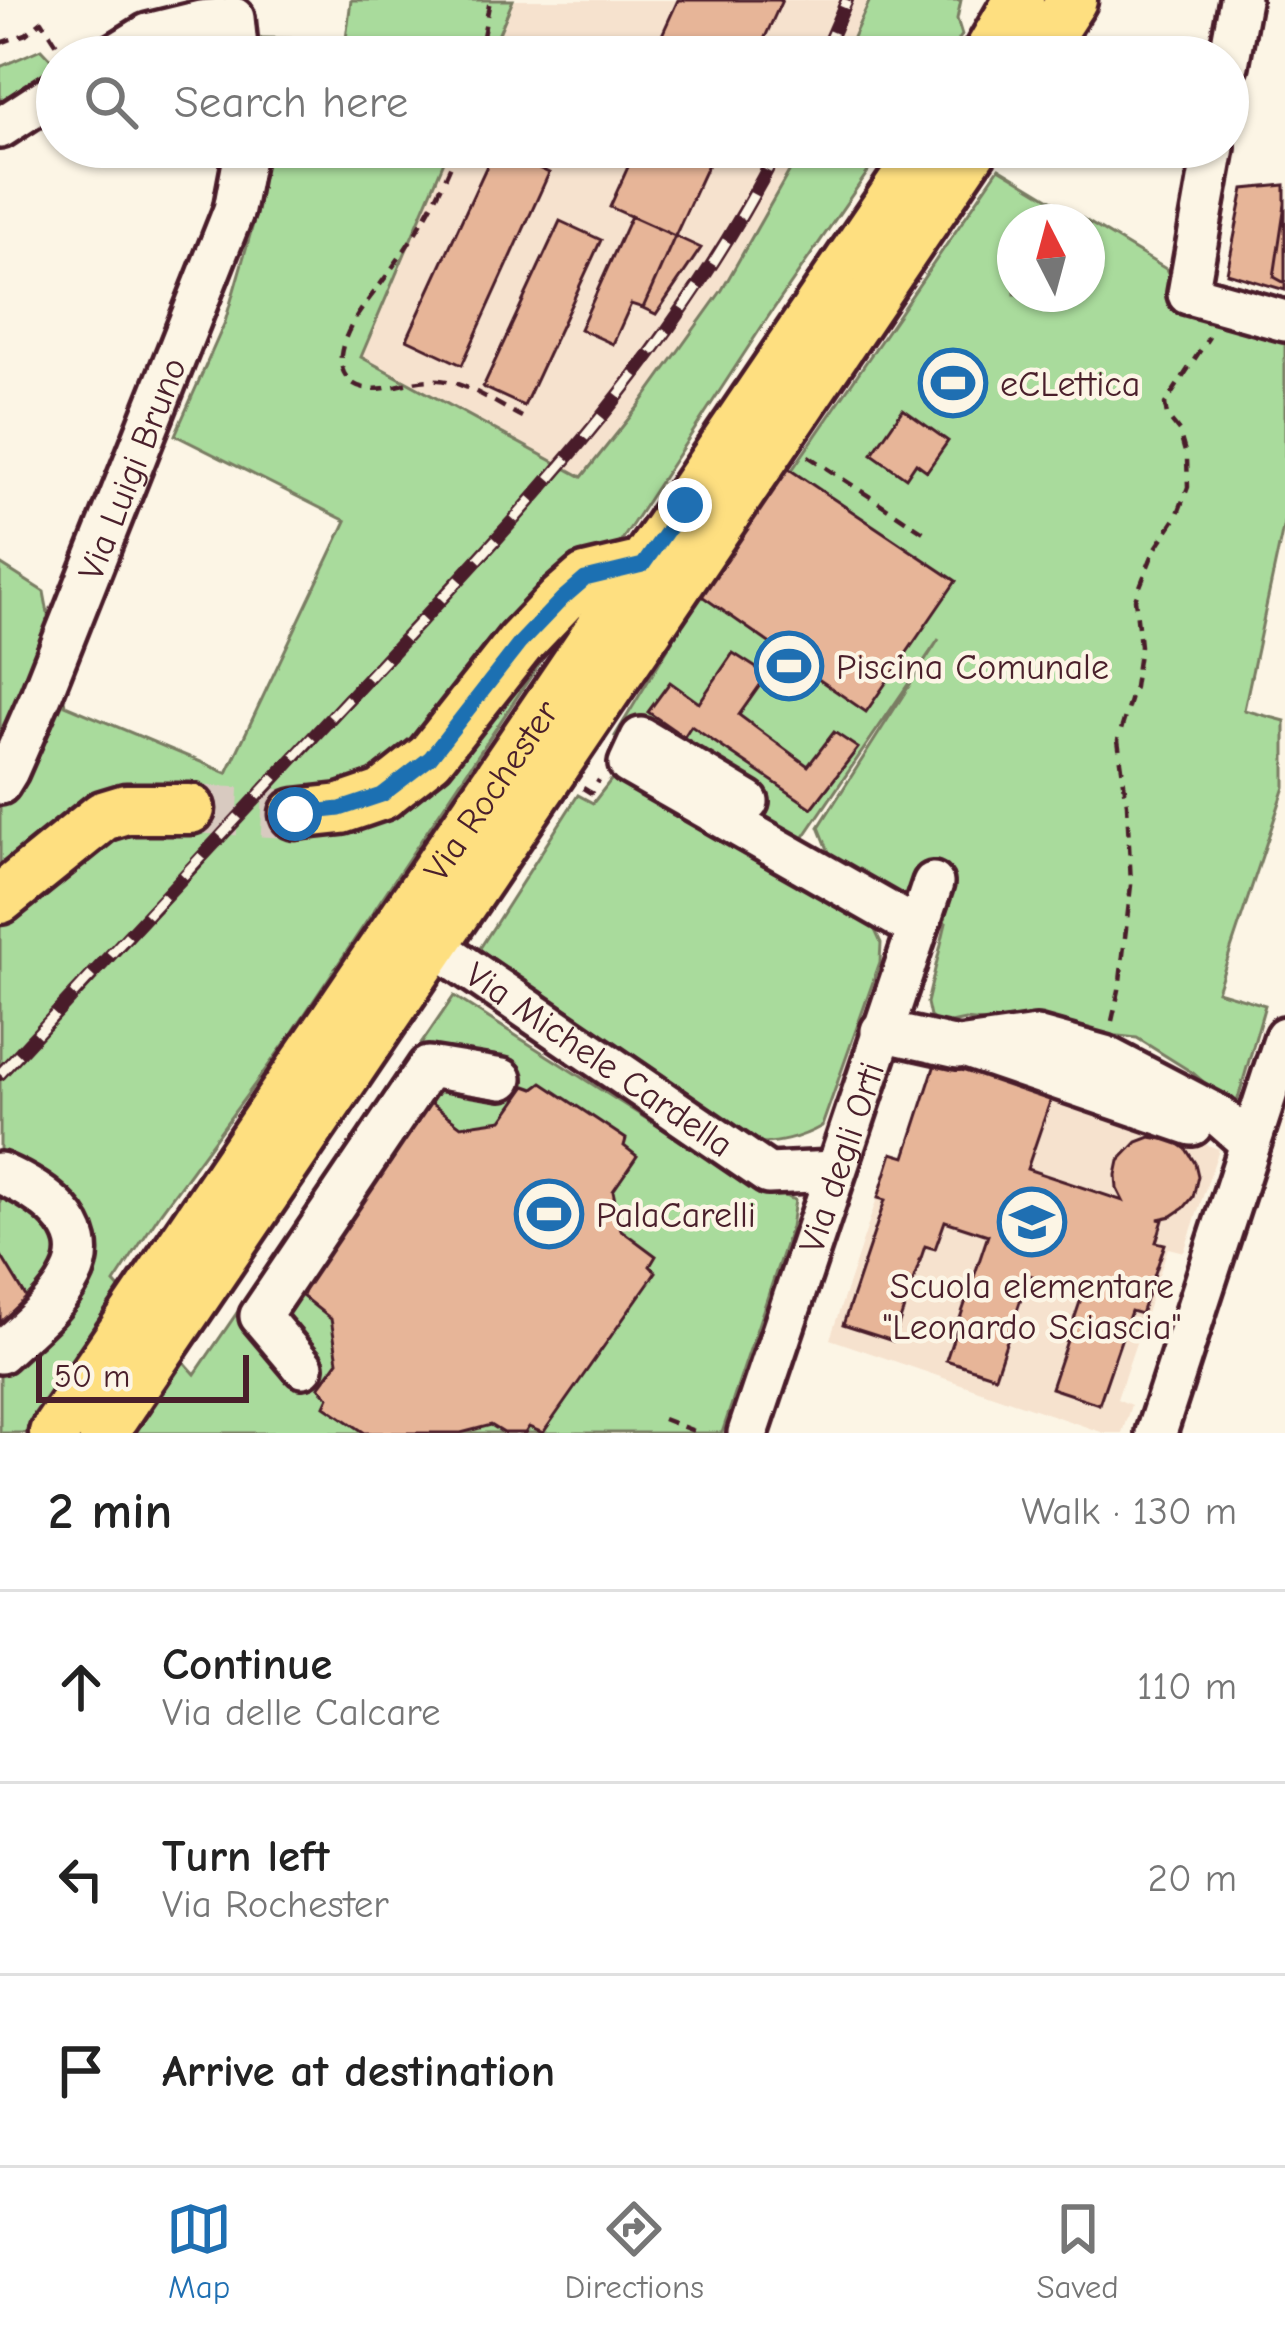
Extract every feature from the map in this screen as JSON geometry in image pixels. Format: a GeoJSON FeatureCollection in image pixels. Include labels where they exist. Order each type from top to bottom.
{"type":"FeatureCollection","features":[{"type":"Feature","properties":{"kind":"main road"},"geometry":{"type":"LineString","coordinates":[[998,36],[1019,0]]}},
{"type":"Feature","properties":{"kind":"main road"},"geometry":{"type":"LineString","coordinates":[[1049,36],[1072,0]]}},
{"type":"Feature","properties":{"kind":"main road","name":"Via Rochester"},"geometry":{"type":"LineString","coordinates":[[103,1433],[434,945],[914,168]]}},
{"type":"Feature","properties":{"kind":"main road","name":"Via Rochester"},"geometry":{"type":"LineString","coordinates":[[55,1433],[660,576],[959,168]]}},
{"type":"Feature","properties":{"kind":"main road"},"geometry":{"type":"LineString","coordinates":[[295,814],[340,809],[382,795],[430,758],[520,643],[585,579],[660,576]]}},
{"type":"Feature","properties":{"kind":"main road"},"geometry":{"type":"LineString","coordinates":[[0,899],[103,816],[126,809],[190,809]]}},
{"type":"Feature","properties":{"kind":"street"},"geometry":{"type":"LineString","coordinates":[[1233,36],[1240,0]]}},
{"type":"Feature","properties":{"kind":"street"},"geometry":{"type":"LineString","coordinates":[[145,36],[219,24]]}},
{"type":"Feature","properties":{"kind":"street"},"geometry":{"type":"LineString","coordinates":[[0,128],[36,105]]}},
{"type":"Feature","properties":{"kind":"street","name":"Via Luigi Bruno"},"geometry":{"type":"LineString","coordinates":[[0,784],[41,696],[234,210],[242,168]]}},
{"type":"Feature","properties":{"kind":"street"},"geometry":{"type":"LineString","coordinates":[[1210,168],[1188,294],[1285,321]]}},
{"type":"Feature","properties":{"kind":"street"},"geometry":{"type":"LineString","coordinates":[[748,802],[641,738],[629,764],[917,928]]}},
{"type":"Feature","properties":{"kind":"street","name":"Via degli Orti"},"geometry":{"type":"LineString","coordinates":[[748,1433],[933,883]]}},
{"type":"Feature","properties":{"kind":"street","name":"Via Michele Cardella"},"geometry":{"type":"LineString","coordinates":[[434,945],[768,1174],[835,1171]]}},
{"type":"Feature","properties":{"kind":"street"},"geometry":{"type":"LineString","coordinates":[[376,1031],[428,1067],[502,1079]]}},
{"type":"Feature","properties":{"kind":"street"},"geometry":{"type":"LineString","coordinates":[[881,1031],[962,1047],[1192,1125]]}},
{"type":"Feature","properties":{"kind":"street"},"geometry":{"type":"LineString","coordinates":[[1156,1433],[1285,1036]]}},
{"type":"Feature","properties":{"kind":"street"},"geometry":{"type":"LineString","coordinates":[[962,1047],[1036,1037],[1105,1056],[1218,1115],[1250,1143]]}},
{"type":"Feature","properties":{"kind":"street"},"geometry":{"type":"LineString","coordinates":[[260,1316],[428,1067]]}},
{"type":"Feature","properties":{"kind":"street"},"geometry":{"type":"LineString","coordinates":[[0,1173],[39,1193],[64,1215],[76,1233],[78,1257],[70,1278],[44,1312],[0,1352]]}},
{"type":"Feature","properties":{"kind":"street"},"geometry":{"type":"LineString","coordinates":[[206,1281],[260,1316],[303,1367]]}},
{"type":"Feature","properties":{"kind":"path"},"geometry":{"type":"LineString","coordinates":[[482,36],[490,0]]}},
{"type":"Feature","properties":{"kind":"path"},"geometry":{"type":"LineString","coordinates":[[0,43],[26,34],[42,21],[52,36]]}},
{"type":"Feature","properties":{"kind":"path"},"geometry":{"type":"LineString","coordinates":[[448,168],[428,213],[363,308],[340,359],[345,376],[358,388],[453,382],[521,417]]}},
{"type":"Feature","properties":{"kind":"path"},"geometry":{"type":"LineString","coordinates":[[1105,1056],[1132,885],[1118,740],[1140,646],[1135,599],[1188,487],[1187,459],[1165,404],[1230,305]]}},
{"type":"Feature","properties":{"kind":"path"},"geometry":{"type":"LineString","coordinates":[[811,458],[925,533]]}},
{"type":"Feature","properties":{"kind":"path"},"geometry":{"type":"LineString","coordinates":[[663,1419],[699,1433]]}},
{"type":"Feature","properties":{"kind":"shaded area"},"geometry":{"type":"Polygon","coordinates":[[[513,0],[870,0],[854,36],[498,36],[513,0]]]}},
{"type":"Feature","properties":{"kind":"shaded area"},"geometry":{"type":"Polygon","coordinates":[[[441,168],[791,168],[722,290],[583,478],[360,357],[441,168]]]}},
{"type":"Feature","properties":{"kind":"shaded area","name":"Scuola elementare \"Leonardo Sciascia\""},"geometry":{"type":"Polygon","coordinates":[[[938,1055],[1219,1149],[1184,1252],[1168,1248],[1117,1399],[1131,1405],[1122,1433],[1104,1433],[830,1339],[892,1153],[905,1156],[938,1055]]]}},
{"type":"Feature","properties":{"kind":"green space"},"geometry":{"type":"Polygon","coordinates":[[[351,0],[513,0],[498,36],[346,36],[351,0]]]}},
{"type":"Feature","properties":{"kind":"green space"},"geometry":{"type":"Polygon","coordinates":[[[870,0],[961,0],[957,19],[961,36],[854,36],[870,0]]]}},
{"type":"Feature","properties":{"kind":"green space"},"geometry":{"type":"Polygon","coordinates":[[[36,51],[36,78],[0,102],[0,67],[36,51]]]}},
{"type":"Feature","properties":{"kind":"green space"},"geometry":{"type":"Polygon","coordinates":[[[259,168],[441,168],[361,357],[582,477],[722,290],[791,168],[871,168],[288,1039],[114,1283],[195,1374],[454,996],[736,1176],[795,1200],[791,1227],[722,1433],[0,1433],[0,1324],[31,1305],[0,1254],[0,564],[44,592],[65,705],[227,773],[346,521],[175,435],[225,322],[258,207],[259,168]]]}},
{"type":"Feature","properties":{"kind":"green space"},"geometry":{"type":"Polygon","coordinates":[[[999,168],[1059,204],[997,204],[997,312],[1105,312],[1105,232],[1166,269],[1187,310],[1285,330],[1285,518],[1244,710],[1285,721],[1285,787],[1217,991],[1265,1005],[1235,1109],[1193,1073],[1137,1038],[965,1020],[941,1025],[930,1017],[927,1003],[946,923],[833,862],[819,827],[939,639],[797,847],[615,736],[700,595],[786,467],[792,470],[999,168]]]}},
{"type":"Feature","properties":{"kind":"green space"},"geometry":{"type":"Polygon","coordinates":[[[621,767],[869,917],[881,943],[880,962],[822,1126],[787,1140],[751,1141],[475,956],[578,795],[593,803],[621,767]]]}},
{"type":"Feature","properties":{"kind":"building"},"geometry":{"type":"Polygon","coordinates":[[[678,0],[782,0],[766,36],[662,36],[678,0]]]}},
{"type":"Feature","properties":{"kind":"building"},"geometry":{"type":"Polygon","coordinates":[[[486,168],[538,168],[549,173],[462,365],[407,339],[486,168]]]}},
{"type":"Feature","properties":{"kind":"building"},"geometry":{"type":"Polygon","coordinates":[[[628,168],[706,168],[675,236],[610,207],[628,168]]]}},
{"type":"Feature","properties":{"kind":"building"},"geometry":{"type":"Polygon","coordinates":[[[1285,185],[1274,277],[1285,283],[1285,290],[1227,273],[1244,189],[1285,185]]]}},
{"type":"Feature","properties":{"kind":"building"},"geometry":{"type":"Polygon","coordinates":[[[1285,204],[1285,283],[1274,277],[1285,204]]]}},
{"type":"Feature","properties":{"kind":"building"},"geometry":{"type":"Polygon","coordinates":[[[631,216],[675,236],[643,308],[631,304],[613,344],[580,329],[631,216]]]}},
{"type":"Feature","properties":{"kind":"building"},"geometry":{"type":"Polygon","coordinates":[[[560,221],[601,240],[524,406],[483,387],[560,221]]]}},
{"type":"Feature","properties":{"kind":"building"},"geometry":{"type":"Polygon","coordinates":[[[675,236],[701,248],[656,314],[643,308],[675,236]]]}},
{"type":"Feature","properties":{"kind":"building"},"geometry":{"type":"Polygon","coordinates":[[[903,409],[948,441],[927,471],[916,463],[906,478],[872,454],[903,409]]]}},
{"type":"Feature","properties":{"kind":"building"},"geometry":{"type":"Polygon","coordinates":[[[786,467],[956,581],[866,712],[782,654],[739,715],[808,766],[834,732],[858,748],[812,808],[691,726],[684,737],[648,712],[670,682],[699,703],[733,653],[758,669],[775,647],[696,592],[786,467]]]}},
{"type":"Feature","properties":{"kind":"building","name":"Scuola elementare \"Leonardo Sciascia\""},"geometry":{"type":"Polygon","coordinates":[[[938,1055],[1053,1093],[1027,1169],[1123,1201],[1117,1189],[1119,1161],[1137,1142],[1150,1137],[1175,1141],[1195,1163],[1198,1176],[1193,1197],[1172,1216],[1158,1219],[1163,1220],[1156,1242],[1165,1244],[1141,1314],[1131,1311],[1099,1404],[1051,1388],[1083,1293],[1029,1275],[995,1376],[946,1360],[988,1235],[945,1221],[935,1249],[925,1246],[893,1341],[843,1325],[885,1200],[878,1198],[892,1153],[905,1157],[938,1055]]]}},
{"type":"Feature","properties":{"kind":"building"},"geometry":{"type":"Polygon","coordinates":[[[542,1083],[626,1139],[624,1146],[637,1156],[613,1191],[621,1230],[656,1256],[650,1266],[656,1272],[543,1433],[529,1427],[525,1433],[504,1433],[491,1425],[461,1433],[365,1433],[325,1406],[329,1397],[319,1387],[338,1361],[331,1319],[302,1296],[306,1285],[297,1279],[413,1106],[423,1113],[429,1102],[461,1126],[502,1120],[526,1086],[534,1089],[542,1083]]]}},
{"type":"Feature","properties":{"kind":"building"},"geometry":{"type":"Polygon","coordinates":[[[0,1254],[31,1305],[0,1324],[0,1254]]]}},
{"type":"Feature","properties":{"kind":"tunnel"},"geometry":{"type":"LineString","coordinates":[[190,809],[295,814]]}},
{"type":"Feature","properties":{"kind":"railway"},"geometry":{"type":"LineString","coordinates":[[831,36],[847,0]]}},
{"type":"Feature","properties":{"kind":"railway"},"geometry":{"type":"LineString","coordinates":[[0,1074],[482,555],[593,428],[693,293],[768,168]]}},
{"type":"Feature","properties":{"kind":"place","name":"eCLettica"},"geometry":{"type":"Point","coordinates":[953,383]}},
{"type":"Feature","properties":{"kind":"place","name":"Piscina Comunale"},"geometry":{"type":"Point","coordinates":[789,666]}},
{"type":"Feature","properties":{"kind":"place","name":"PalaCarelli"},"geometry":{"type":"Point","coordinates":[549,1214]}},
{"type":"Feature","properties":{"kind":"place","name":"Scuola elementare \"Leonardo Sciascia\""},"geometry":{"type":"Point","coordinates":[1032,1222]}},
{"type":"Feature","properties":{"kind":"route"},"geometry":{"type":"LineString","coordinates":[[295,814],[340,809],[382,795],[430,758],[520,643],[562,599],[585,579],[643,565],[685,505]]}}]}
